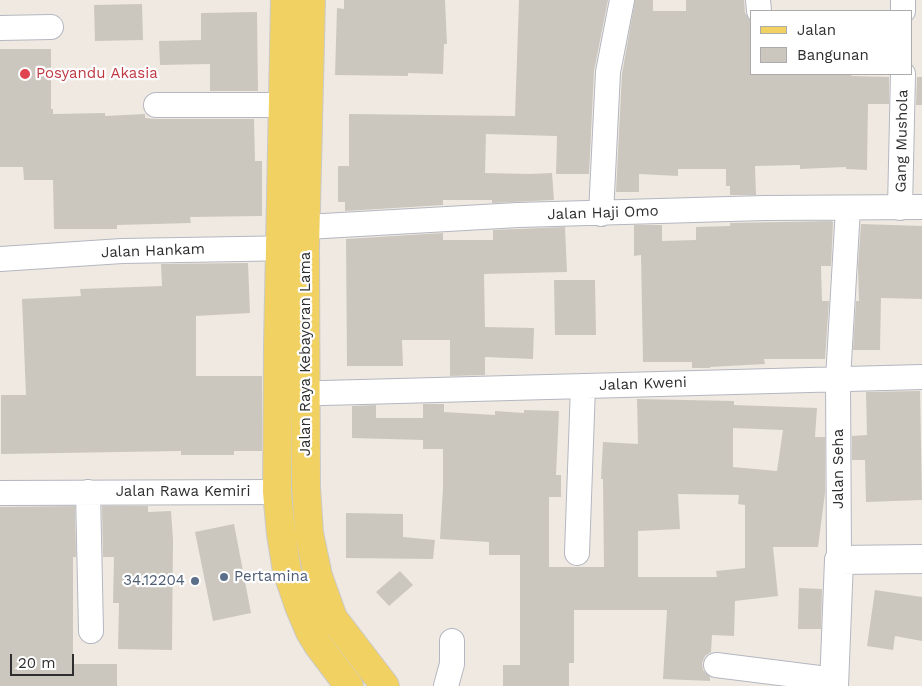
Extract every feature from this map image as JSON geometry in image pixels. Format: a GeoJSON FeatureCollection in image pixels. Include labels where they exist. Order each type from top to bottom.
{"type":"FeatureCollection","features":[{"type":"Feature","properties":{"kind":"main road","name":"Jalan Raya Kebayoran Lama"},"geometry":{"type":"LineString","coordinates":[[285,0],[283,105],[297,241],[305,394],[306,487],[309,533],[318,576],[334,618],[385,686]]}},
{"type":"Feature","properties":{"kind":"main road","name":"Jalan Raya Kebayoran Lama"},"geometry":{"type":"LineString","coordinates":[[311,0],[297,241],[278,394],[277,492],[287,570],[299,606],[318,646],[348,686]]}},
{"type":"Feature","properties":{"kind":"street"},"geometry":{"type":"LineString","coordinates":[[601,214],[608,72],[622,0]]}},
{"type":"Feature","properties":{"kind":"street"},"geometry":{"type":"LineString","coordinates":[[0,28],[51,27]]}},
{"type":"Feature","properties":{"kind":"street","name":"Gang Mushola"},"geometry":{"type":"LineString","coordinates":[[903,75],[911,208]]}},
{"type":"Feature","properties":{"kind":"street"},"geometry":{"type":"LineString","coordinates":[[156,105],[283,105]]}},
{"type":"Feature","properties":{"kind":"street","name":"Jalan Haji Omo"},"geometry":{"type":"LineString","coordinates":[[297,241],[518,215],[765,208],[911,208]]}},
{"type":"Feature","properties":{"kind":"street"},"geometry":{"type":"LineString","coordinates":[[838,379],[848,208]]}},
{"type":"Feature","properties":{"kind":"street","name":"Jalan Hankam"},"geometry":{"type":"LineString","coordinates":[[0,259],[297,241]]}},
{"type":"Feature","properties":{"kind":"street","name":"Jalan Kweni"},"geometry":{"type":"LineString","coordinates":[[278,394],[922,377]]}},
{"type":"Feature","properties":{"kind":"street","name":"Jalan Seha"},"geometry":{"type":"LineString","coordinates":[[834,683],[839,560],[838,379]]}},
{"type":"Feature","properties":{"kind":"street"},"geometry":{"type":"LineString","coordinates":[[577,553],[583,386]]}},
{"type":"Feature","properties":{"kind":"street"},"geometry":{"type":"LineString","coordinates":[[88,492],[91,631]]}},
{"type":"Feature","properties":{"kind":"street","name":"Jalan Rawa Kemiri"},"geometry":{"type":"LineString","coordinates":[[0,493],[277,492]]}},
{"type":"Feature","properties":{"kind":"street"},"geometry":{"type":"LineString","coordinates":[[839,560],[922,559]]}},
{"type":"Feature","properties":{"kind":"street"},"geometry":{"type":"LineString","coordinates":[[446,686],[452,664],[452,640]]}},
{"type":"Feature","properties":{"kind":"street"},"geometry":{"type":"LineString","coordinates":[[716,665],[834,683]]}},
{"type":"Feature","properties":{"kind":"building"},"geometry":{"type":"Polygon","coordinates":[[[344,0],[445,0],[447,44],[444,44],[443,74],[408,73],[408,76],[335,75],[337,8],[344,9],[344,0]]]}},
{"type":"Feature","properties":{"kind":"building"},"geometry":{"type":"Polygon","coordinates":[[[519,0],[608,0],[594,71],[589,174],[556,174],[557,136],[486,134],[485,173],[552,173],[554,200],[492,203],[492,200],[443,200],[443,205],[345,211],[345,202],[338,202],[338,166],[349,166],[349,114],[515,116],[519,0]]]}},
{"type":"Feature","properties":{"kind":"building"},"geometry":{"type":"Polygon","coordinates":[[[635,0],[653,0],[653,11],[686,11],[686,0],[744,0],[745,13],[750,20],[750,75],[889,77],[889,104],[868,104],[867,170],[846,169],[846,167],[800,169],[800,165],[755,166],[756,195],[730,195],[730,186],[726,186],[726,169],[678,169],[678,176],[639,174],[639,192],[616,192],[622,74],[635,0]]]}},
{"type":"Feature","properties":{"kind":"building"},"geometry":{"type":"Polygon","coordinates":[[[142,4],[143,40],[95,41],[94,5],[142,4]]]}},
{"type":"Feature","properties":{"kind":"building"},"geometry":{"type":"Polygon","coordinates":[[[257,12],[258,91],[210,91],[210,64],[160,65],[159,41],[201,40],[201,13],[257,12]]]}},
{"type":"Feature","properties":{"kind":"building"},"geometry":{"type":"Polygon","coordinates":[[[0,49],[51,49],[51,109],[53,109],[53,114],[105,113],[105,116],[145,114],[145,118],[156,119],[254,119],[255,161],[262,161],[262,216],[190,217],[191,223],[117,225],[117,229],[54,229],[53,180],[24,180],[23,167],[0,167],[0,49]]]}},
{"type":"Feature","properties":{"kind":"building"},"geometry":{"type":"Polygon","coordinates":[[[917,77],[922,77],[922,105],[916,105],[917,77]]]}},
{"type":"Feature","properties":{"kind":"building"},"geometry":{"type":"Polygon","coordinates":[[[833,222],[831,266],[821,266],[822,301],[829,301],[825,359],[764,359],[765,364],[710,368],[692,368],[692,362],[643,362],[641,255],[634,256],[634,225],[662,225],[662,241],[696,240],[696,227],[730,226],[730,223],[833,222]]]}},
{"type":"Feature","properties":{"kind":"building"},"geometry":{"type":"Polygon","coordinates":[[[861,224],[922,226],[922,299],[881,298],[880,350],[853,350],[856,301],[859,301],[858,266],[861,224]]]}},
{"type":"Feature","properties":{"kind":"building"},"geometry":{"type":"Polygon","coordinates":[[[565,227],[567,272],[484,274],[485,327],[534,328],[533,359],[485,357],[485,375],[450,376],[450,340],[402,340],[403,366],[347,366],[346,239],[443,233],[443,240],[493,240],[493,230],[565,227]]]}},
{"type":"Feature","properties":{"kind":"building"},"geometry":{"type":"Polygon","coordinates":[[[248,263],[250,313],[196,316],[196,376],[262,376],[262,451],[234,451],[234,455],[181,455],[181,451],[1,454],[1,395],[26,395],[22,299],[81,296],[80,289],[162,286],[161,264],[248,263]]]}},
{"type":"Feature","properties":{"kind":"building"},"geometry":{"type":"Polygon","coordinates":[[[554,280],[595,280],[596,335],[555,335],[554,280]]]}},
{"type":"Feature","properties":{"kind":"building"},"geometry":{"type":"Polygon","coordinates":[[[920,391],[922,500],[866,502],[865,460],[852,460],[852,436],[867,435],[866,392],[920,391]]]}},
{"type":"Feature","properties":{"kind":"building"},"geometry":{"type":"Polygon","coordinates":[[[637,399],[734,401],[734,405],[817,408],[815,437],[825,437],[825,493],[818,547],[773,547],[778,596],[735,601],[734,636],[712,635],[711,652],[705,656],[702,663],[703,670],[710,677],[710,681],[663,679],[667,610],[574,610],[574,663],[569,663],[569,686],[503,686],[503,665],[520,665],[520,555],[489,555],[489,542],[440,539],[443,449],[423,449],[423,440],[352,438],[352,406],[376,405],[376,418],[423,418],[423,404],[444,404],[444,412],[495,415],[495,411],[524,413],[524,410],[559,411],[556,475],[561,475],[561,497],[549,497],[549,567],[604,567],[603,479],[601,479],[603,442],[638,444],[637,399]],[[733,428],[733,467],[777,471],[783,430],[733,428]],[[678,494],[680,529],[638,531],[638,577],[717,577],[716,571],[745,568],[745,505],[738,504],[739,495],[678,494]]]}},
{"type":"Feature","properties":{"kind":"building"},"geometry":{"type":"Polygon","coordinates":[[[75,506],[76,557],[73,557],[73,664],[117,664],[117,686],[0,686],[0,507],[75,506]]]}},
{"type":"Feature","properties":{"kind":"building"},"geometry":{"type":"Polygon","coordinates":[[[102,506],[148,506],[148,512],[171,511],[173,540],[172,650],[118,649],[119,603],[113,603],[114,557],[103,557],[102,506]]]}},
{"type":"Feature","properties":{"kind":"building"},"geometry":{"type":"Polygon","coordinates":[[[346,513],[403,514],[403,537],[435,540],[433,559],[346,558],[346,513]]]}},
{"type":"Feature","properties":{"kind":"building","name":"Pertamina"},"geometry":{"type":"Polygon","coordinates":[[[234,524],[251,613],[213,621],[195,532],[234,524]]]}},
{"type":"Feature","properties":{"kind":"building"},"geometry":{"type":"Polygon","coordinates":[[[400,571],[413,585],[389,606],[376,592],[400,571]]]}},
{"type":"Feature","properties":{"kind":"building"},"geometry":{"type":"Polygon","coordinates":[[[799,588],[822,589],[821,629],[798,629],[799,588]]]}},
{"type":"Feature","properties":{"kind":"building"},"geometry":{"type":"Polygon","coordinates":[[[875,590],[922,597],[922,641],[895,636],[893,650],[867,646],[875,590]]]}},
{"type":"Feature","properties":{"kind":"place","name":"Posyandu Akasia"},"geometry":{"type":"Point","coordinates":[25,74]}},
{"type":"Feature","properties":{"kind":"place","name":"Pertamina"},"geometry":{"type":"Point","coordinates":[224,577]}},
{"type":"Feature","properties":{"kind":"place","name":"34.12204"},"geometry":{"type":"Point","coordinates":[195,581]}}]}
